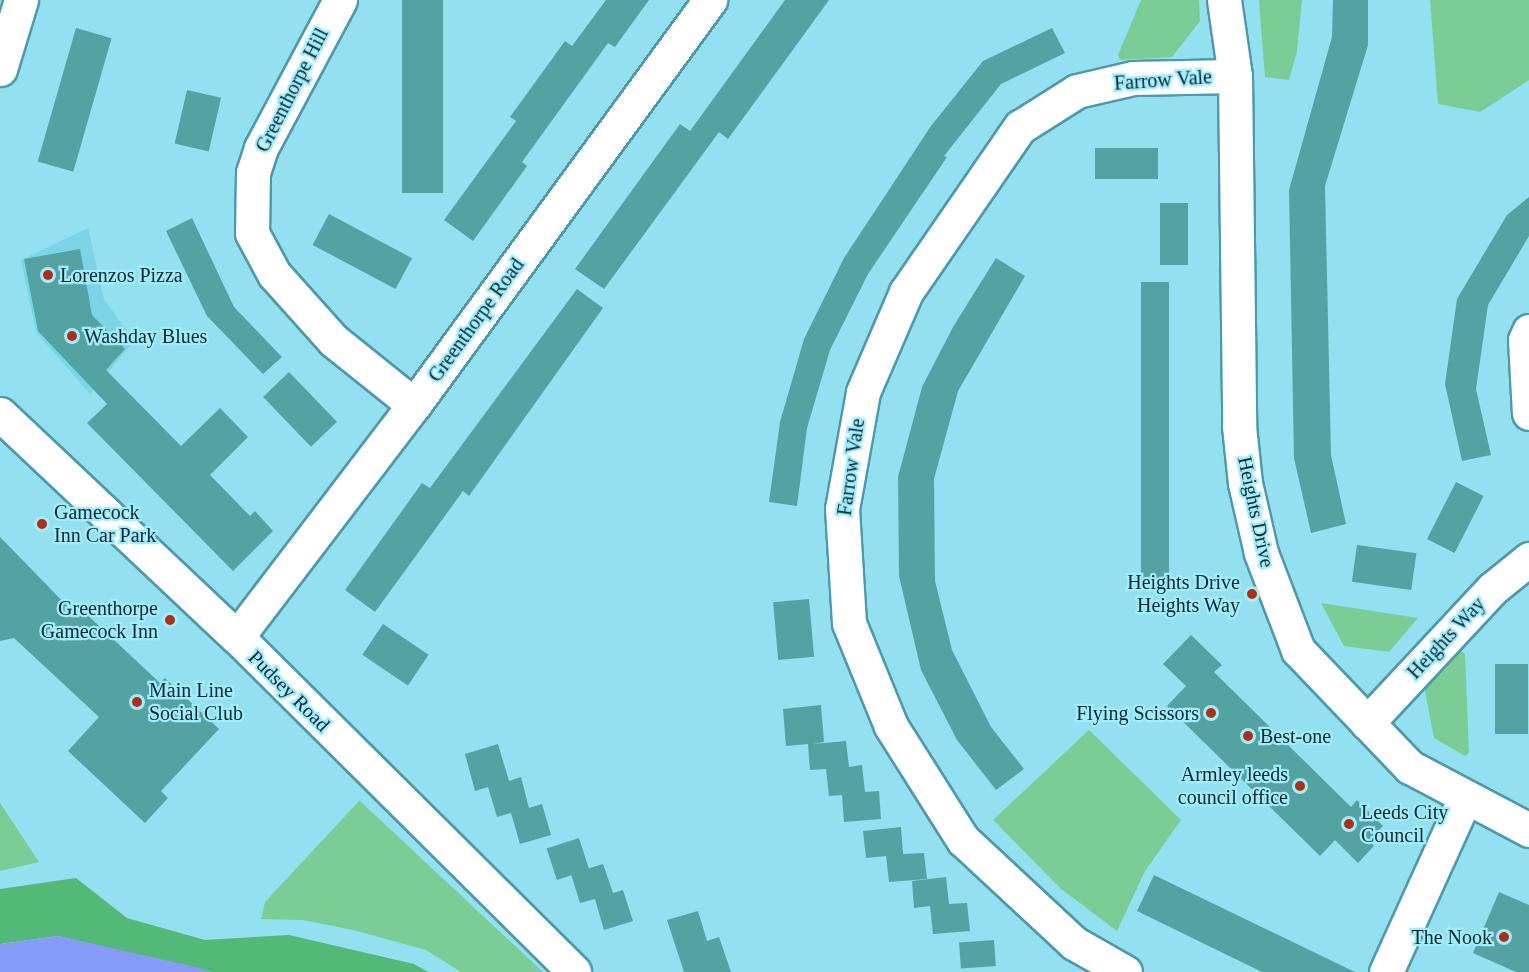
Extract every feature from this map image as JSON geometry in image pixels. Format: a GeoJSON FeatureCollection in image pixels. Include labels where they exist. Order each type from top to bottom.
{"type":"FeatureCollection","features":[{"type":"Feature","properties":{"kind":"street"},"geometry":{"type":"LineString","coordinates":[[0,69],[21,0]]}},
{"type":"Feature","properties":{"kind":"street","name":"Greenthorpe Hill"},"geometry":{"type":"LineString","coordinates":[[340,0],[261,148],[253,172],[252,233],[274,274],[333,340],[414,405]]}},
{"type":"Feature","properties":{"kind":"street","name":"Greenthorpe Road"},"geometry":{"type":"LineString","coordinates":[[237,637],[414,405],[710,0]]}},
{"type":"Feature","properties":{"kind":"street","name":"Heights Drive"},"geometry":{"type":"LineString","coordinates":[[1224,0],[1235,76],[1239,426],[1245,483],[1261,553],[1298,650],[1367,723],[1410,767],[1529,830]]}},
{"type":"Feature","properties":{"kind":"street","name":"Farrow Vale"},"geometry":{"type":"LineString","coordinates":[[1125,972],[1074,943],[963,840],[891,726],[849,623],[842,509],[863,392],[906,292],[1020,127],[1077,91],[1133,78],[1235,76]]}},
{"type":"Feature","properties":{"kind":"street"},"geometry":{"type":"LineString","coordinates":[[1529,330],[1525,340],[1529,412]]}},
{"type":"Feature","properties":{"kind":"street","name":"Pudsey Road"},"geometry":{"type":"LineString","coordinates":[[0,414],[237,637],[574,972]]}},
{"type":"Feature","properties":{"kind":"street","name":"Heights Way"},"geometry":{"type":"LineString","coordinates":[[1367,723],[1492,588],[1529,559]]}},
{"type":"Feature","properties":{"kind":"street"},"geometry":{"type":"LineString","coordinates":[[1386,972],[1465,798]]}},
{"type":"Feature","properties":{"kind":"shaded area"},"geometry":{"type":"Polygon","coordinates":[[[88,228],[104,299],[134,341],[90,394],[36,332],[21,260],[88,228]]]}},
{"type":"Feature","properties":{"kind":"green space"},"geometry":{"type":"Polygon","coordinates":[[[1141,0],[1199,0],[1200,21],[1172,57],[1120,60],[1118,55],[1141,0]]]}},
{"type":"Feature","properties":{"kind":"green space"},"geometry":{"type":"Polygon","coordinates":[[[1259,0],[1302,0],[1297,51],[1289,80],[1265,77],[1259,0]]]}},
{"type":"Feature","properties":{"kind":"green space"},"geometry":{"type":"Polygon","coordinates":[[[1430,0],[1529,0],[1529,80],[1480,112],[1438,104],[1430,0]]]}},
{"type":"Feature","properties":{"kind":"green space"},"geometry":{"type":"Polygon","coordinates":[[[1321,603],[1418,618],[1389,652],[1344,646],[1321,603]]]}},
{"type":"Feature","properties":{"kind":"green space"},"geometry":{"type":"Polygon","coordinates":[[[1461,651],[1465,654],[1469,753],[1465,756],[1434,738],[1424,686],[1461,651]]]}},
{"type":"Feature","properties":{"kind":"green space"},"geometry":{"type":"Polygon","coordinates":[[[1089,730],[1181,820],[1145,871],[1117,931],[1060,888],[993,820],[1089,730]]]}},
{"type":"Feature","properties":{"kind":"green space"},"geometry":{"type":"Polygon","coordinates":[[[360,800],[543,972],[461,972],[426,950],[353,930],[303,920],[261,919],[265,902],[360,800]]]}},
{"type":"Feature","properties":{"kind":"green space"},"geometry":{"type":"Polygon","coordinates":[[[0,803],[39,862],[0,871],[0,803]]]}},
{"type":"Feature","properties":{"kind":"green space"},"geometry":{"type":"Polygon","coordinates":[[[76,878],[127,918],[205,940],[289,935],[414,964],[428,972],[211,972],[58,936],[0,944],[0,889],[76,878]]]}},
{"type":"Feature","properties":{"kind":"water"},"geometry":{"type":"Polygon","coordinates":[[[58,936],[211,972],[0,972],[0,944],[58,936]]]}},
{"type":"Feature","properties":{"kind":"building"},"geometry":{"type":"Polygon","coordinates":[[[402,0],[443,0],[443,193],[402,193],[402,0]]]}},
{"type":"Feature","properties":{"kind":"building"},"geometry":{"type":"Polygon","coordinates":[[[606,0],[649,0],[615,47],[608,43],[522,162],[527,166],[473,241],[444,220],[516,121],[510,117],[565,41],[572,46],[606,0]]]}},
{"type":"Feature","properties":{"kind":"building"},"geometry":{"type":"Polygon","coordinates":[[[785,0],[829,0],[728,139],[719,132],[604,289],[575,269],[680,124],[690,131],[785,0]]]}},
{"type":"Feature","properties":{"kind":"building"},"geometry":{"type":"Polygon","coordinates":[[[1333,0],[1368,0],[1368,45],[1325,186],[1331,455],[1346,524],[1311,533],[1294,458],[1289,190],[1332,37],[1333,0]]]}},
{"type":"Feature","properties":{"kind":"building"},"geometry":{"type":"Polygon","coordinates":[[[76,28],[112,38],[73,172],[38,162],[76,28]]]}},
{"type":"Feature","properties":{"kind":"building"},"geometry":{"type":"Polygon","coordinates":[[[1052,28],[1065,53],[1001,84],[944,156],[947,157],[868,274],[830,350],[807,428],[797,506],[769,502],[780,422],[804,339],[844,258],[931,126],[983,61],[1052,28]]]}},
{"type":"Feature","properties":{"kind":"building"},"geometry":{"type":"Polygon","coordinates":[[[187,90],[221,98],[209,151],[175,144],[187,90]]]}},
{"type":"Feature","properties":{"kind":"building"},"geometry":{"type":"Polygon","coordinates":[[[1095,148],[1158,148],[1158,179],[1095,179],[1095,148]]]}},
{"type":"Feature","properties":{"kind":"building"},"geometry":{"type":"Polygon","coordinates":[[[1529,197],[1529,236],[1488,305],[1476,389],[1491,455],[1462,461],[1445,384],[1457,299],[1507,215],[1529,197]]]}},
{"type":"Feature","properties":{"kind":"building"},"geometry":{"type":"Polygon","coordinates":[[[1160,203],[1188,203],[1188,265],[1160,265],[1160,203]]]}},
{"type":"Feature","properties":{"kind":"building"},"geometry":{"type":"Polygon","coordinates":[[[329,214],[412,258],[396,289],[313,245],[329,214]]]}},
{"type":"Feature","properties":{"kind":"building"},"geometry":{"type":"Polygon","coordinates":[[[192,218],[234,307],[282,357],[263,374],[207,316],[166,231],[192,218]]]}},
{"type":"Feature","properties":{"kind":"building"},"geometry":{"type":"Polygon","coordinates":[[[80,249],[92,315],[125,349],[106,370],[181,446],[220,408],[248,437],[210,475],[250,516],[255,511],[273,531],[233,571],[87,423],[107,404],[38,331],[24,259],[80,249]]]}},
{"type":"Feature","properties":{"kind":"building"},"geometry":{"type":"Polygon","coordinates":[[[996,258],[1025,276],[958,391],[934,479],[935,581],[952,650],[991,727],[1024,769],[996,790],[957,740],[921,670],[899,576],[898,477],[922,387],[953,327],[996,258]]]}},
{"type":"Feature","properties":{"kind":"building"},"geometry":{"type":"Polygon","coordinates":[[[1141,282],[1169,282],[1169,591],[1141,591],[1141,282]]]}},
{"type":"Feature","properties":{"kind":"building"},"geometry":{"type":"Polygon","coordinates":[[[577,289],[603,308],[469,496],[463,491],[375,612],[345,590],[422,483],[430,488],[577,289]]]}},
{"type":"Feature","properties":{"kind":"building"},"geometry":{"type":"Polygon","coordinates":[[[289,372],[337,422],[311,447],[263,397],[289,372]]]}},
{"type":"Feature","properties":{"kind":"building"},"geometry":{"type":"Polygon","coordinates":[[[1456,482],[1484,496],[1455,553],[1427,539],[1456,482]]]}},
{"type":"Feature","properties":{"kind":"building","name":"Main Line Social Club"},"geometry":{"type":"Polygon","coordinates":[[[0,537],[76,615],[81,609],[160,683],[165,678],[219,729],[161,791],[168,798],[145,823],[68,751],[99,717],[14,638],[0,641],[0,537]]]}},
{"type":"Feature","properties":{"kind":"building"},"geometry":{"type":"Polygon","coordinates":[[[1357,545],[1416,553],[1411,590],[1352,582],[1357,545]]]}},
{"type":"Feature","properties":{"kind":"building"},"geometry":{"type":"Polygon","coordinates":[[[809,599],[814,657],[778,660],[773,602],[809,599]]]}},
{"type":"Feature","properties":{"kind":"building"},"geometry":{"type":"Polygon","coordinates":[[[383,624],[429,655],[408,685],[362,655],[383,624]]]}},
{"type":"Feature","properties":{"kind":"building"},"geometry":{"type":"Polygon","coordinates":[[[1191,635],[1222,665],[1214,672],[1351,807],[1357,800],[1383,826],[1369,840],[1374,846],[1358,863],[1335,840],[1320,856],[1167,706],[1186,686],[1163,664],[1191,635]]]}},
{"type":"Feature","properties":{"kind":"building"},"geometry":{"type":"Polygon","coordinates":[[[1495,664],[1528,664],[1528,734],[1495,734],[1495,664]]]}},
{"type":"Feature","properties":{"kind":"building"},"geometry":{"type":"Polygon","coordinates":[[[821,705],[824,742],[813,744],[846,741],[849,767],[862,765],[865,792],[879,791],[881,819],[844,822],[842,795],[829,796],[826,769],[810,770],[808,744],[786,746],[783,709],[821,705]]]}},
{"type":"Feature","properties":{"kind":"building"},"geometry":{"type":"Polygon","coordinates":[[[498,744],[509,781],[521,777],[529,808],[542,804],[551,835],[520,844],[511,813],[524,809],[497,817],[488,787],[475,791],[465,754],[498,744]]]}},
{"type":"Feature","properties":{"kind":"building"},"geometry":{"type":"Polygon","coordinates":[[[901,827],[903,854],[924,853],[927,879],[889,882],[886,856],[866,858],[863,831],[901,827]]]}},
{"type":"Feature","properties":{"kind":"building"},"geometry":{"type":"Polygon","coordinates":[[[579,838],[589,869],[557,880],[547,849],[579,838]]]}},
{"type":"Feature","properties":{"kind":"building"},"geometry":{"type":"Polygon","coordinates":[[[603,864],[613,893],[623,890],[633,921],[604,930],[595,899],[580,903],[571,874],[603,864]]]}},
{"type":"Feature","properties":{"kind":"building"},"geometry":{"type":"Polygon","coordinates":[[[1154,875],[1355,972],[1262,972],[1137,911],[1154,875]]]}},
{"type":"Feature","properties":{"kind":"building"},"geometry":{"type":"Polygon","coordinates":[[[946,877],[949,904],[967,903],[970,931],[933,934],[930,906],[914,908],[912,881],[946,877]]]}},
{"type":"Feature","properties":{"kind":"building","name":"The Nook"},"geometry":{"type":"Polygon","coordinates":[[[1499,892],[1529,905],[1529,972],[1516,972],[1473,953],[1499,892]]]}},
{"type":"Feature","properties":{"kind":"building"},"geometry":{"type":"Polygon","coordinates":[[[698,911],[707,941],[719,937],[731,972],[684,972],[667,920],[698,911]]]}},
{"type":"Feature","properties":{"kind":"building"},"geometry":{"type":"Polygon","coordinates":[[[994,940],[996,966],[961,968],[959,942],[994,940]]]}},
{"type":"Feature","properties":{"kind":"place","name":"Lorenzos Pizza"},"geometry":{"type":"Point","coordinates":[48,275]}},
{"type":"Feature","properties":{"kind":"place","name":"Washday Blues"},"geometry":{"type":"Point","coordinates":[72,336]}},
{"type":"Feature","properties":{"kind":"place","name":"Gamecock Inn Car Park"},"geometry":{"type":"Point","coordinates":[42,524]}},
{"type":"Feature","properties":{"kind":"place","name":"Heights Drive Heights Way"},"geometry":{"type":"Point","coordinates":[1252,594]}},
{"type":"Feature","properties":{"kind":"place","name":"Greenthorpe Gamecock Inn"},"geometry":{"type":"Point","coordinates":[170,620]}},
{"type":"Feature","properties":{"kind":"place","name":"Main Line Social Club"},"geometry":{"type":"Point","coordinates":[137,702]}},
{"type":"Feature","properties":{"kind":"place","name":"Flying Scissors"},"geometry":{"type":"Point","coordinates":[1211,713]}},
{"type":"Feature","properties":{"kind":"place","name":"Best-one"},"geometry":{"type":"Point","coordinates":[1248,736]}},
{"type":"Feature","properties":{"kind":"place","name":"Armley leeds council office"},"geometry":{"type":"Point","coordinates":[1300,786]}},
{"type":"Feature","properties":{"kind":"place","name":"Leeds City Council"},"geometry":{"type":"Point","coordinates":[1349,824]}},
{"type":"Feature","properties":{"kind":"place","name":"The Nook"},"geometry":{"type":"Point","coordinates":[1504,937]}}]}
